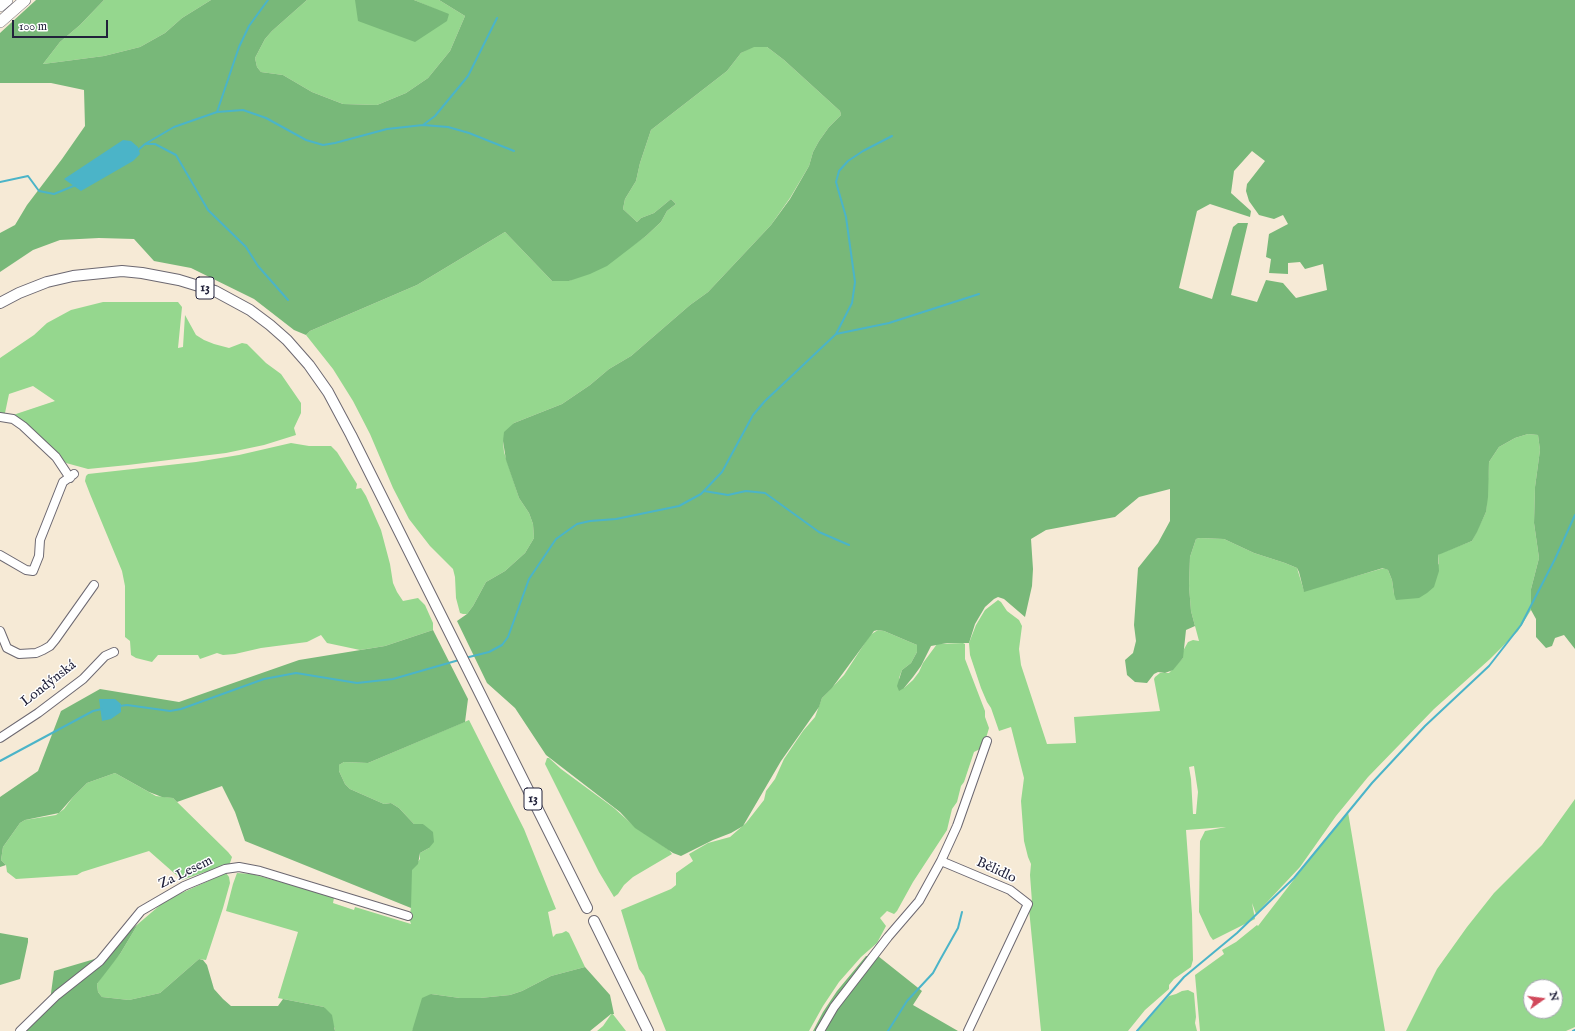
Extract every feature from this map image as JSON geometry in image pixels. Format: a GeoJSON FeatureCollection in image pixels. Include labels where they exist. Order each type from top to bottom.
{"type":"FeatureCollection","features":[{"type":"Feature","properties":{"kind":"highway"},"geometry":{"type":"LineString","coordinates":[[0,6],[7,0]]}},
{"type":"Feature","properties":{"kind":"highway"},"geometry":{"type":"LineString","coordinates":[[0,22],[25,0]]}},
{"type":"Feature","properties":{"kind":"main road","name":"13"},"geometry":{"type":"LineString","coordinates":[[0,303],[33,288],[67,277],[98,272],[122,271],[179,280],[215,291],[250,310],[270,324],[287,340],[309,365],[328,392],[421,573],[587,908]]}},
{"type":"Feature","properties":{"kind":"main road"},"geometry":{"type":"LineString","coordinates":[[594,921],[648,1031]]}},
{"type":"Feature","properties":{"kind":"street"},"geometry":{"type":"LineString","coordinates":[[0,417],[13,419],[23,426],[56,457],[72,476],[63,482],[40,540],[39,556],[33,570],[26,570],[0,555]]}},
{"type":"Feature","properties":{"kind":"street"},"geometry":{"type":"LineString","coordinates":[[0,631],[4,649],[24,655],[36,653],[50,646],[94,585]]}},
{"type":"Feature","properties":{"kind":"street","name":"Londýnská"},"geometry":{"type":"LineString","coordinates":[[0,738],[38,713],[83,679],[105,656],[114,652]]}},
{"type":"Feature","properties":{"kind":"street"},"geometry":{"type":"LineString","coordinates":[[820,1031],[834,1006],[888,937],[919,901],[941,861],[957,826],[987,741]]}},
{"type":"Feature","properties":{"kind":"street","name":"Bělidlo"},"geometry":{"type":"LineString","coordinates":[[941,861],[1010,890],[1028,904],[968,1031]]}},
{"type":"Feature","properties":{"kind":"street","name":"Za Lesem"},"geometry":{"type":"LineString","coordinates":[[20,1031],[57,995],[100,961],[141,911],[184,886],[225,869],[239,867],[260,871],[408,916]]}},
{"type":"Feature","properties":{"kind":"green space"},"geometry":{"type":"Polygon","coordinates":[[[36,0],[104,0],[80,25],[60,42],[43,64],[104,56],[140,47],[165,33],[182,18],[211,0],[307,0],[265,39],[255,58],[257,67],[261,72],[283,75],[312,92],[343,104],[377,105],[406,93],[428,78],[450,51],[465,16],[439,0],[1575,0],[1575,649],[1564,635],[1555,638],[1552,646],[1546,648],[1536,637],[1536,619],[1531,610],[1531,589],[1539,558],[1534,523],[1535,487],[1540,450],[1538,435],[1528,434],[1515,438],[1499,447],[1489,462],[1486,512],[1477,532],[1472,541],[1438,555],[1439,571],[1434,587],[1419,598],[1396,600],[1392,580],[1388,570],[1383,568],[1304,592],[1297,568],[1254,553],[1224,539],[1196,539],[1190,557],[1189,586],[1191,611],[1195,626],[1186,630],[1183,658],[1173,670],[1165,673],[1158,672],[1154,674],[1147,683],[1135,682],[1127,675],[1125,660],[1133,653],[1136,641],[1134,625],[1138,568],[1158,543],[1170,521],[1170,489],[1139,497],[1115,517],[1046,530],[1031,539],[1033,569],[1032,586],[1025,617],[1004,599],[998,597],[994,599],[985,607],[975,624],[969,643],[947,643],[931,646],[921,666],[904,688],[899,691],[897,686],[902,670],[911,663],[917,652],[917,645],[884,631],[874,631],[832,688],[822,698],[819,707],[781,761],[743,826],[681,856],[673,853],[635,828],[620,812],[546,755],[515,708],[487,683],[457,621],[467,614],[473,606],[486,582],[505,571],[525,553],[534,538],[533,524],[529,513],[519,498],[506,460],[503,441],[504,432],[514,423],[562,404],[590,385],[609,369],[631,356],[690,305],[708,292],[771,225],[790,199],[809,166],[813,152],[819,141],[829,127],[841,115],[840,111],[784,60],[767,47],[754,47],[741,53],[727,71],[651,130],[640,163],[636,181],[625,199],[623,209],[637,222],[641,218],[654,213],[671,199],[676,204],[667,211],[661,222],[646,236],[607,266],[569,281],[552,281],[505,232],[417,285],[310,331],[306,335],[294,330],[254,299],[191,268],[154,261],[134,239],[99,238],[60,240],[33,250],[0,272],[0,233],[15,225],[27,205],[85,126],[84,90],[51,83],[0,83],[0,33],[36,0]],[[1252,151],[1234,171],[1231,193],[1251,211],[1250,217],[1210,204],[1197,211],[1179,288],[1212,299],[1233,227],[1238,223],[1248,223],[1231,295],[1257,302],[1266,280],[1283,283],[1296,298],[1327,290],[1323,264],[1305,269],[1300,262],[1288,263],[1288,274],[1269,273],[1271,259],[1266,257],[1269,234],[1288,224],[1283,215],[1274,219],[1259,215],[1249,201],[1246,191],[1247,184],[1265,161],[1252,151]]]}},
{"type":"Feature","properties":{"kind":"green space"},"geometry":{"type":"Polygon","coordinates":[[[104,0],[211,0],[182,18],[165,33],[140,47],[104,56],[43,64],[60,42],[80,25],[104,0]]]}},
{"type":"Feature","properties":{"kind":"green space"},"geometry":{"type":"Polygon","coordinates":[[[307,0],[356,0],[449,15],[414,0],[439,0],[465,16],[450,51],[428,78],[406,93],[377,105],[343,104],[312,92],[283,75],[261,72],[257,67],[255,58],[265,39],[307,0]]]}},
{"type":"Feature","properties":{"kind":"green space"},"geometry":{"type":"Polygon","coordinates":[[[355,0],[414,0],[449,14],[447,21],[415,42],[358,21],[355,0]]]}},
{"type":"Feature","properties":{"kind":"green space"},"geometry":{"type":"Polygon","coordinates":[[[754,46],[767,47],[784,60],[840,111],[841,115],[829,127],[819,141],[813,152],[809,166],[790,198],[771,225],[708,292],[690,305],[631,356],[609,369],[590,385],[562,404],[514,423],[503,441],[504,452],[519,498],[529,513],[533,524],[534,538],[525,553],[505,571],[486,582],[467,614],[460,613],[456,598],[453,569],[430,546],[409,519],[393,488],[370,434],[353,401],[333,369],[306,335],[310,331],[417,285],[505,232],[552,281],[569,281],[629,248],[646,236],[661,222],[667,211],[676,204],[671,199],[654,213],[641,218],[637,222],[623,209],[625,199],[636,181],[640,163],[651,130],[727,71],[741,53],[754,46]]]}},
{"type":"Feature","properties":{"kind":"green space"},"geometry":{"type":"Polygon","coordinates":[[[103,302],[178,302],[182,307],[178,348],[183,347],[185,315],[196,335],[204,340],[229,348],[242,343],[247,344],[266,363],[281,374],[301,403],[301,413],[294,428],[296,435],[264,445],[226,453],[128,465],[88,469],[66,463],[52,448],[13,415],[55,401],[33,386],[9,394],[5,413],[0,414],[0,358],[34,335],[47,323],[71,310],[103,302]]]}},
{"type":"Feature","properties":{"kind":"green space"},"geometry":{"type":"Polygon","coordinates":[[[1528,434],[1538,435],[1540,450],[1535,487],[1534,523],[1539,558],[1531,589],[1531,610],[1518,631],[1490,659],[1434,709],[1368,777],[1336,816],[1300,867],[1256,914],[1252,903],[1255,919],[1213,940],[1199,912],[1200,841],[1205,831],[1226,827],[1186,830],[1192,914],[1193,960],[1191,967],[1174,979],[1169,985],[1169,989],[1145,1010],[1128,1031],[1041,1031],[1029,909],[1032,902],[1030,875],[1031,864],[1024,841],[1021,801],[1024,778],[1011,727],[999,731],[991,708],[981,688],[970,655],[969,643],[976,625],[985,610],[998,600],[1007,611],[1019,620],[1022,626],[1019,649],[1021,665],[1047,744],[1076,743],[1074,717],[1160,711],[1154,679],[1155,677],[1160,673],[1169,673],[1183,658],[1183,651],[1188,642],[1193,640],[1199,641],[1191,611],[1189,586],[1190,557],[1196,539],[1224,539],[1254,553],[1297,568],[1304,591],[1384,568],[1388,570],[1392,580],[1394,594],[1439,564],[1438,555],[1472,541],[1486,512],[1489,462],[1499,447],[1515,438],[1528,434]],[[1194,766],[1189,767],[1193,814],[1196,814],[1198,792],[1194,766]]]}},
{"type":"Feature","properties":{"kind":"green space"},"geometry":{"type":"Polygon","coordinates":[[[291,443],[309,446],[331,446],[337,452],[357,484],[356,489],[361,488],[366,496],[381,530],[390,564],[393,583],[397,592],[403,601],[418,598],[425,605],[433,623],[433,630],[385,646],[360,650],[327,643],[321,635],[307,642],[261,648],[235,654],[223,655],[217,653],[200,659],[198,655],[158,655],[152,662],[136,658],[131,655],[130,641],[125,637],[125,586],[122,571],[85,481],[86,476],[88,474],[196,462],[239,455],[291,443]]]}},
{"type":"Feature","properties":{"kind":"green space"},"geometry":{"type":"Polygon","coordinates":[[[433,630],[468,699],[465,722],[368,763],[344,762],[339,765],[339,771],[345,784],[350,789],[384,804],[391,803],[399,808],[414,824],[423,824],[433,832],[434,842],[429,848],[420,853],[418,864],[412,870],[411,908],[245,841],[235,812],[222,786],[177,802],[173,798],[162,797],[149,792],[115,773],[87,783],[59,813],[25,820],[20,823],[3,847],[1,860],[6,865],[0,867],[0,797],[38,771],[61,711],[100,689],[179,702],[299,660],[385,646],[433,630]]]}},
{"type":"Feature","properties":{"kind":"green space"},"geometry":{"type":"Polygon","coordinates":[[[878,630],[884,631],[917,645],[917,652],[911,663],[902,670],[899,678],[904,688],[919,672],[923,663],[937,644],[965,644],[965,659],[985,711],[985,717],[989,728],[984,745],[974,752],[964,782],[961,786],[957,802],[952,809],[947,830],[913,882],[897,911],[894,914],[887,911],[880,918],[886,926],[877,943],[861,957],[839,982],[809,1031],[666,1031],[644,976],[639,969],[621,910],[671,889],[676,885],[676,873],[693,861],[689,854],[708,843],[730,837],[746,823],[764,800],[766,791],[775,779],[784,759],[803,731],[815,717],[822,698],[844,675],[870,635],[878,630]]]}},
{"type":"Feature","properties":{"kind":"green space"},"geometry":{"type":"Polygon","coordinates":[[[469,720],[524,829],[556,909],[548,912],[553,937],[556,934],[566,931],[569,933],[585,967],[551,976],[522,991],[510,995],[460,998],[431,994],[412,1031],[335,1031],[324,1007],[278,998],[298,932],[226,911],[237,873],[252,874],[288,884],[334,898],[333,903],[354,910],[355,907],[411,924],[409,918],[411,908],[411,870],[420,859],[420,853],[429,848],[423,824],[414,824],[399,808],[391,803],[384,804],[350,789],[345,784],[339,771],[339,765],[344,762],[368,763],[469,720]]]}},
{"type":"Feature","properties":{"kind":"green space"},"geometry":{"type":"Polygon","coordinates":[[[547,758],[614,808],[635,827],[669,850],[672,854],[633,877],[614,897],[599,872],[545,764],[547,758]]]}},
{"type":"Feature","properties":{"kind":"green space"},"geometry":{"type":"Polygon","coordinates":[[[115,773],[156,796],[173,798],[228,852],[232,857],[229,866],[208,874],[205,872],[182,880],[149,851],[82,872],[77,875],[16,879],[7,872],[6,865],[1,860],[3,847],[20,823],[25,820],[56,815],[64,809],[73,797],[87,783],[115,773]]]}},
{"type":"Feature","properties":{"kind":"green space"},"geometry":{"type":"Polygon","coordinates":[[[1575,799],[1575,1027],[1566,1031],[1406,1031],[1437,969],[1494,893],[1542,845],[1575,799]]]}},
{"type":"Feature","properties":{"kind":"green space"},"geometry":{"type":"Polygon","coordinates":[[[1348,812],[1385,1031],[1200,1031],[1195,975],[1224,954],[1222,950],[1236,942],[1257,925],[1258,926],[1329,834],[1348,812]]]}},
{"type":"Feature","properties":{"kind":"green space"},"geometry":{"type":"Polygon","coordinates":[[[226,873],[229,877],[230,883],[206,960],[199,959],[160,993],[129,1000],[102,997],[98,992],[97,984],[120,954],[138,924],[166,900],[226,873]]]}},
{"type":"Feature","properties":{"kind":"green space"},"geometry":{"type":"Polygon","coordinates":[[[138,924],[120,954],[97,984],[98,992],[102,997],[129,1000],[160,993],[199,959],[203,960],[207,965],[214,989],[231,1006],[278,1006],[283,999],[324,1007],[332,1015],[335,1031],[24,1031],[49,1008],[54,971],[98,958],[138,924]]]}},
{"type":"Feature","properties":{"kind":"green space"},"geometry":{"type":"Polygon","coordinates":[[[0,933],[28,938],[28,942],[20,979],[0,985],[0,933]]]}},
{"type":"Feature","properties":{"kind":"green space"},"geometry":{"type":"Polygon","coordinates":[[[866,956],[878,956],[922,991],[913,1005],[958,1031],[813,1031],[823,1012],[837,991],[866,956]]]}},
{"type":"Feature","properties":{"kind":"green space"},"geometry":{"type":"Polygon","coordinates":[[[585,967],[610,995],[614,1014],[611,1014],[590,1031],[412,1031],[422,998],[431,994],[460,998],[510,995],[522,991],[551,976],[585,967]]]}},
{"type":"Feature","properties":{"kind":"green space"},"geometry":{"type":"Polygon","coordinates":[[[1188,990],[1194,993],[1195,1023],[1197,1031],[1137,1031],[1169,996],[1188,990]]]}},
{"type":"Feature","properties":{"kind":"green space"},"geometry":{"type":"Polygon","coordinates":[[[612,1013],[626,1031],[597,1031],[603,1026],[612,1013]]]}},
{"type":"Feature","properties":{"kind":"water"},"geometry":{"type":"Polygon","coordinates":[[[123,140],[131,141],[138,147],[140,154],[133,161],[81,191],[64,179],[123,140]]]}},
{"type":"Feature","properties":{"kind":"water"},"geometry":{"type":"Polygon","coordinates":[[[99,699],[115,699],[121,704],[121,712],[111,719],[102,721],[99,699]]]}},
{"type":"Feature","properties":{"kind":"waterway"},"geometry":{"type":"LineString","coordinates":[[217,112],[239,47],[249,26],[268,0]]}},
{"type":"Feature","properties":{"kind":"waterway"},"geometry":{"type":"LineString","coordinates":[[137,151],[145,144],[174,127],[217,112],[243,110],[266,118],[306,140],[323,145],[387,129],[423,125],[435,116],[468,76],[497,18]]}},
{"type":"Feature","properties":{"kind":"waterway"},"geometry":{"type":"LineString","coordinates":[[423,125],[448,127],[469,133],[514,151]]}},
{"type":"Feature","properties":{"kind":"waterway"},"geometry":{"type":"LineString","coordinates":[[465,658],[489,652],[502,645],[508,637],[529,579],[556,539],[577,524],[590,521],[616,519],[679,506],[701,494],[722,472],[753,415],[765,401],[836,334],[852,303],[855,282],[846,217],[836,182],[839,171],[848,161],[863,151],[892,136]]}},
{"type":"Feature","properties":{"kind":"waterway"},"geometry":{"type":"LineString","coordinates":[[146,144],[155,144],[176,155],[208,210],[246,247],[258,266],[288,300]]}},
{"type":"Feature","properties":{"kind":"waterway"},"geometry":{"type":"LineString","coordinates":[[0,182],[28,176],[39,191],[54,194],[76,185]]}},
{"type":"Feature","properties":{"kind":"waterway"},"geometry":{"type":"LineString","coordinates":[[836,334],[889,323],[979,294]]}},
{"type":"Feature","properties":{"kind":"waterway"},"geometry":{"type":"LineString","coordinates":[[704,491],[728,495],[746,491],[765,493],[819,532],[849,545]]}},
{"type":"Feature","properties":{"kind":"waterway"},"geometry":{"type":"LineString","coordinates":[[1137,1031],[1184,977],[1237,933],[1294,878],[1372,783],[1425,726],[1489,666],[1521,625],[1555,559],[1575,515]]}},
{"type":"Feature","properties":{"kind":"waterway"},"geometry":{"type":"LineString","coordinates":[[120,706],[127,705],[170,711],[181,709],[264,679],[296,673],[357,683],[393,679],[459,660]]}},
{"type":"Feature","properties":{"kind":"waterway"},"geometry":{"type":"LineString","coordinates":[[0,761],[93,711],[102,709]]}},
{"type":"Feature","properties":{"kind":"waterway"},"geometry":{"type":"LineString","coordinates":[[888,1031],[907,1001],[933,973],[958,928],[962,912]]}}]}
